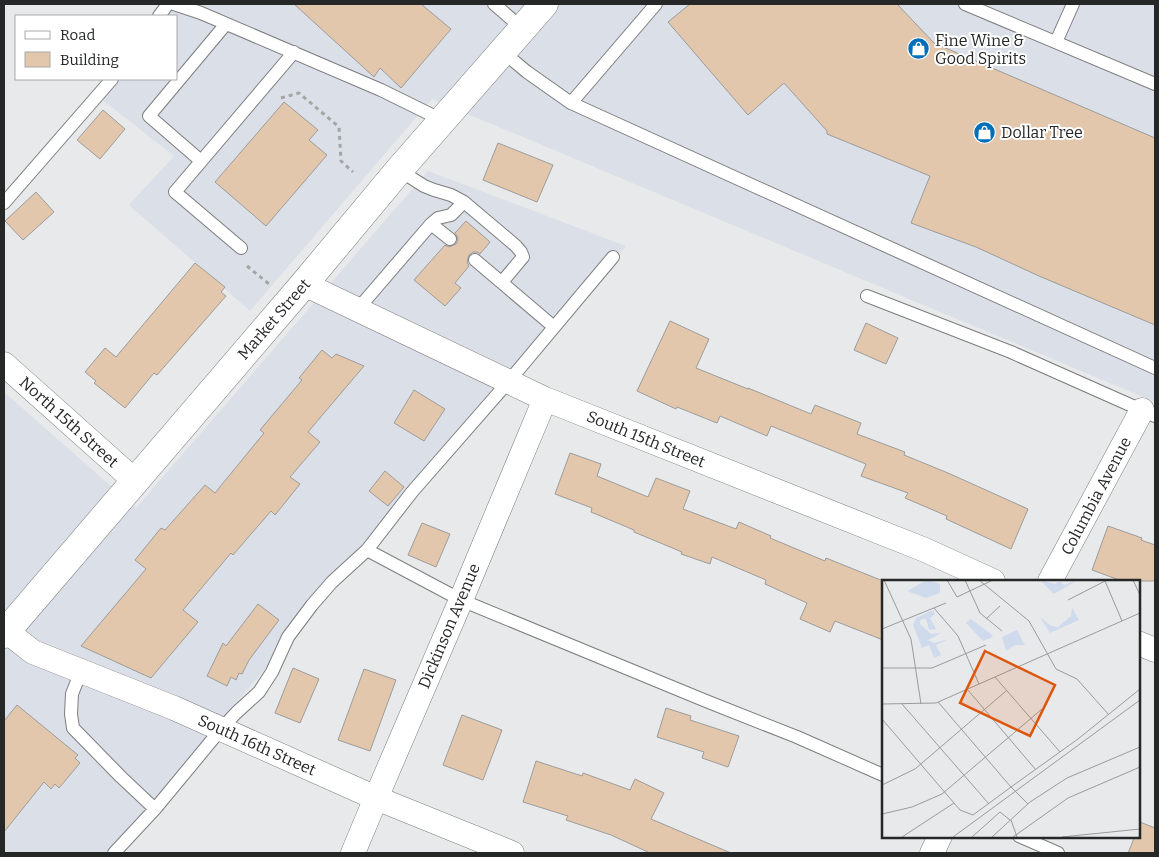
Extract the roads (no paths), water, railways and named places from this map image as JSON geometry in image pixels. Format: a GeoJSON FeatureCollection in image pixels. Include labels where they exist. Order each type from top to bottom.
{"type":"FeatureCollection","features":[{"type":"Feature","properties":{"kind":"main road","name":"Market Street"},"geometry":{"type":"LineString","coordinates":[[5,631],[304,284],[399,170],[544,4]]}},
{"type":"Feature","properties":{"kind":"street","name":"South 15th Street"},"geometry":{"type":"LineString","coordinates":[[304,284],[545,399],[925,550],[992,580]]}},
{"type":"Feature","properties":{"kind":"street","name":"North 15th Street"},"geometry":{"type":"LineString","coordinates":[[4,364],[135,481]]}},
{"type":"Feature","properties":{"kind":"street","name":"Dickinson Avenue"},"geometry":{"type":"LineString","coordinates":[[353,853],[545,399]]}},
{"type":"Feature","properties":{"kind":"street","name":"Columbia Avenue"},"geometry":{"type":"LineString","coordinates":[[1051,580],[1148,413]]}},
{"type":"Feature","properties":{"kind":"street","name":"South 16th Street"},"geometry":{"type":"LineString","coordinates":[[5,631],[33,652],[222,728],[376,798],[512,853]]}},
{"type":"Feature","properties":{"kind":"street"},"geometry":{"type":"LineString","coordinates":[[1139,643],[1155,650]]}},
{"type":"Feature","properties":{"kind":"street"},"geometry":{"type":"LineString","coordinates":[[932,853],[940,837]]}},
{"type":"Feature","properties":{"kind":"lane"},"geometry":{"type":"LineString","coordinates":[[160,15],[168,4]]}},
{"type":"Feature","properties":{"kind":"lane"},"geometry":{"type":"LineString","coordinates":[[174,4],[200,8],[226,24],[381,90],[442,120]]}},
{"type":"Feature","properties":{"kind":"lane"},"geometry":{"type":"LineString","coordinates":[[494,4],[523,29]]}},
{"type":"Feature","properties":{"kind":"lane"},"geometry":{"type":"LineString","coordinates":[[571,103],[656,4]]}},
{"type":"Feature","properties":{"kind":"lane"},"geometry":{"type":"LineString","coordinates":[[964,4],[1155,84]]}},
{"type":"Feature","properties":{"kind":"lane"},"geometry":{"type":"LineString","coordinates":[[1056,42],[1073,4]]}},
{"type":"Feature","properties":{"kind":"lane"},"geometry":{"type":"LineString","coordinates":[[201,161],[149,116],[226,24]]}},
{"type":"Feature","properties":{"kind":"lane"},"geometry":{"type":"LineString","coordinates":[[241,248],[176,192],[294,52]]}},
{"type":"Feature","properties":{"kind":"lane"},"geometry":{"type":"LineString","coordinates":[[502,52],[571,103],[1155,368]]}},
{"type":"Feature","properties":{"kind":"lane"},"geometry":{"type":"LineString","coordinates":[[4,204],[111,80]]}},
{"type":"Feature","properties":{"kind":"lane"},"geometry":{"type":"LineString","coordinates":[[399,170],[424,186],[451,194],[464,202],[521,252],[523,258],[502,282]]}},
{"type":"Feature","properties":{"kind":"lane"},"geometry":{"type":"LineString","coordinates":[[357,310],[431,224],[438,218],[451,215],[464,202]]}},
{"type":"Feature","properties":{"kind":"lane"},"geometry":{"type":"LineString","coordinates":[[431,224],[450,239]]}},
{"type":"Feature","properties":{"kind":"lane"},"geometry":{"type":"LineString","coordinates":[[114,853],[155,809],[222,728],[259,692],[272,672],[288,637],[312,605],[332,582],[367,550],[412,492],[509,381],[613,257]]}},
{"type":"Feature","properties":{"kind":"lane"},"geometry":{"type":"LineString","coordinates":[[475,260],[554,327]]}},
{"type":"Feature","properties":{"kind":"lane"},"geometry":{"type":"LineString","coordinates":[[867,296],[1011,352],[1148,413]]}},
{"type":"Feature","properties":{"kind":"lane"},"geometry":{"type":"LineString","coordinates":[[367,550],[461,600],[797,737],[882,775]]}},
{"type":"Feature","properties":{"kind":"lane"},"geometry":{"type":"LineString","coordinates":[[81,672],[72,694],[71,714],[73,728],[155,809]]}},
{"type":"Feature","properties":{"kind":"lane"},"geometry":{"type":"LineString","coordinates":[[1021,837],[1058,853]]}},
{"type":"Feature","properties":{"kind":"place","name":"Fine Wine & Good Spirits"},"geometry":{"type":"Point","coordinates":[919,49]}},
{"type":"Feature","properties":{"kind":"place","name":"Dollar Tree"},"geometry":{"type":"Point","coordinates":[985,132]}}]}
